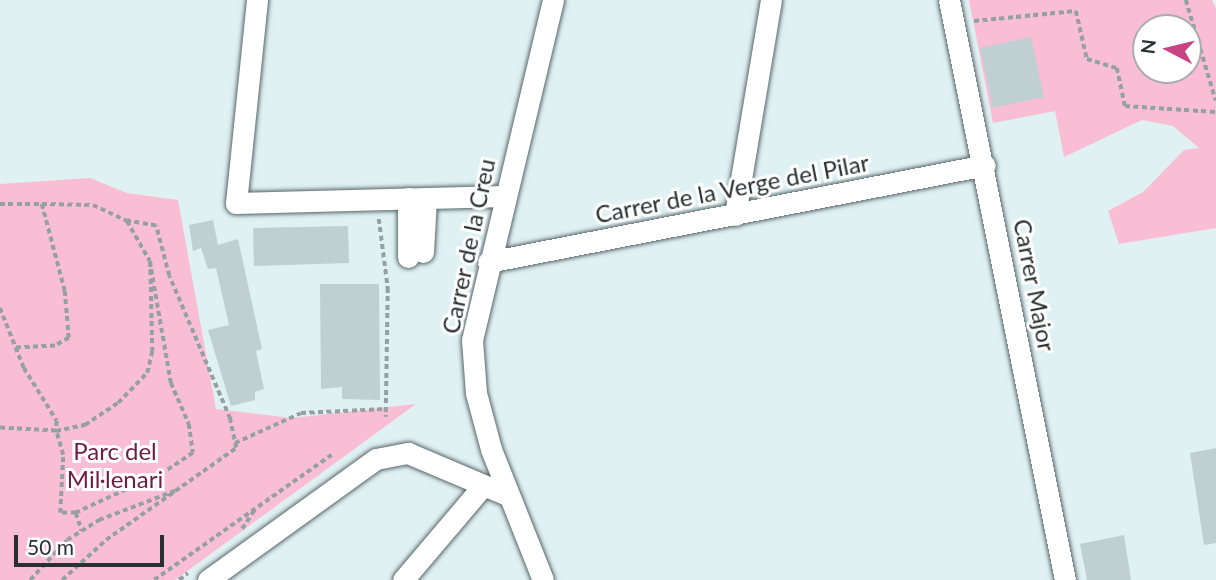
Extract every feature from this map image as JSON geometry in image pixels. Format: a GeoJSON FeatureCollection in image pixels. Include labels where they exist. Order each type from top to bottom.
{"type":"FeatureCollection","features":[{"type":"Feature","properties":{"kind":"street"},"geometry":{"type":"LineString","coordinates":[[257,0],[236,203],[503,196]]}},
{"type":"Feature","properties":{"kind":"street","name":"Carrer de la Creu"},"geometry":{"type":"LineString","coordinates":[[543,580],[507,495],[476,393],[472,340],[503,196],[553,0]]}},
{"type":"Feature","properties":{"kind":"street"},"geometry":{"type":"LineString","coordinates":[[735,215],[772,0]]}},
{"type":"Feature","properties":{"kind":"street","name":"Carrer Major"},"geometry":{"type":"LineString","coordinates":[[949,0],[985,165],[1065,580]]}},
{"type":"Feature","properties":{"kind":"street","name":"Carrer de la Verge del Pilar"},"geometry":{"type":"LineString","coordinates":[[488,262],[985,165]]}},
{"type":"Feature","properties":{"kind":"street"},"geometry":{"type":"LineString","coordinates":[[416,254],[417,198]]}},
{"type":"Feature","properties":{"kind":"street"},"geometry":{"type":"LineString","coordinates":[[208,580],[257,532],[376,459],[408,453],[482,487],[507,495]]}},
{"type":"Feature","properties":{"kind":"street"},"geometry":{"type":"LineString","coordinates":[[402,580],[482,487]]}},
{"type":"Feature","properties":{"kind":"path"},"geometry":{"type":"LineString","coordinates":[[1186,0],[1216,101]]}},
{"type":"Feature","properties":{"kind":"path"},"geometry":{"type":"LineString","coordinates":[[955,25],[1076,11],[1087,59],[1116,68],[1125,106],[1216,112]]}},
{"type":"Feature","properties":{"kind":"path"},"geometry":{"type":"LineString","coordinates":[[376,200],[388,288],[386,417]]}},
{"type":"Feature","properties":{"kind":"path"},"geometry":{"type":"LineString","coordinates":[[0,204],[93,205],[127,221],[156,226],[169,276],[230,419],[236,449],[106,540],[62,580]]}},
{"type":"Feature","properties":{"kind":"path"},"geometry":{"type":"LineString","coordinates":[[15,348],[55,346],[69,338],[65,291],[42,204]]}},
{"type":"Feature","properties":{"kind":"path"},"geometry":{"type":"LineString","coordinates":[[0,308],[15,348],[53,413],[63,455],[60,513],[76,513],[165,472],[193,453],[189,424],[172,383],[149,261],[127,221]]}},
{"type":"Feature","properties":{"kind":"path"},"geometry":{"type":"LineString","coordinates":[[0,428],[56,431],[85,425],[118,403],[147,373],[152,352],[149,261]]}},
{"type":"Feature","properties":{"kind":"path"},"geometry":{"type":"LineString","coordinates":[[235,443],[301,413],[386,409]]}},
{"type":"Feature","properties":{"kind":"path"},"geometry":{"type":"LineString","coordinates":[[154,580],[331,455]]}},
{"type":"Feature","properties":{"kind":"path"},"geometry":{"type":"LineString","coordinates":[[301,476],[308,480]]}},
{"type":"Feature","properties":{"kind":"path"},"geometry":{"type":"LineString","coordinates":[[30,580],[82,531],[185,487]]}},
{"type":"Feature","properties":{"kind":"path"},"geometry":{"type":"LineString","coordinates":[[76,513],[82,531]]}},
{"type":"Feature","properties":{"kind":"green space"},"geometry":{"type":"Polygon","coordinates":[[[969,0],[1212,0],[1216,8],[1216,228],[1119,244],[1108,211],[1143,192],[1184,150],[1199,148],[1173,126],[1142,120],[1064,157],[1055,111],[993,123],[969,0]]]}},
{"type":"Feature","properties":{"kind":"green space","name":"Parc del Mil·lenari"},"geometry":{"type":"Polygon","coordinates":[[[90,178],[127,193],[178,200],[216,409],[292,418],[416,404],[175,580],[0,580],[0,184],[90,178]]]}},
{"type":"Feature","properties":{"kind":"building"},"geometry":{"type":"Polygon","coordinates":[[[1031,37],[1044,97],[993,108],[980,48],[1031,37]]]}},
{"type":"Feature","properties":{"kind":"building"},"geometry":{"type":"Polygon","coordinates":[[[213,220],[218,245],[238,239],[262,349],[256,351],[264,389],[255,392],[255,400],[231,406],[208,330],[229,325],[216,268],[208,269],[201,248],[193,251],[189,225],[213,220]]]}},
{"type":"Feature","properties":{"kind":"building"},"geometry":{"type":"Polygon","coordinates":[[[348,226],[349,263],[254,266],[253,228],[348,226]]]}},
{"type":"Feature","properties":{"kind":"building"},"geometry":{"type":"Polygon","coordinates":[[[320,284],[379,284],[380,400],[342,399],[342,387],[321,389],[320,284]]]}},
{"type":"Feature","properties":{"kind":"building"},"geometry":{"type":"Polygon","coordinates":[[[1216,448],[1216,543],[1204,545],[1190,453],[1216,448]]]}},
{"type":"Feature","properties":{"kind":"building"},"geometry":{"type":"Polygon","coordinates":[[[1124,535],[1131,580],[1087,580],[1080,544],[1124,535]]]}}]}
